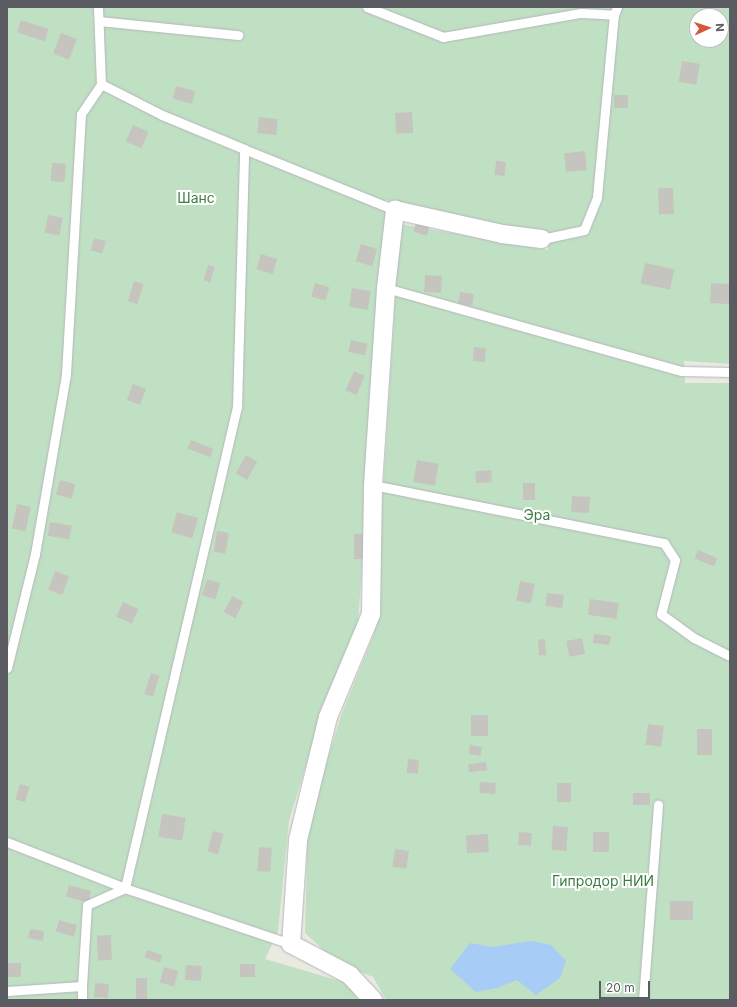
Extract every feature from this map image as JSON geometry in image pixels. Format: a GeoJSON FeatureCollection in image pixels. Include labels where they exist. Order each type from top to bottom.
{"type":"FeatureCollection","features":[{"type":"Feature","properties":{"kind":"street"},"geometry":{"type":"LineString","coordinates":[[373,1000],[350,975],[291,944],[298,840],[328,717],[371,614],[373,485],[386,288],[395,210],[502,234],[542,239]]}},
{"type":"Feature","properties":{"kind":"lane"},"geometry":{"type":"LineString","coordinates":[[7,668],[35,554],[66,374],[81,114],[101,84],[98,7]]}},
{"type":"Feature","properties":{"kind":"lane"},"geometry":{"type":"LineString","coordinates":[[367,7],[443,37],[532,24],[581,13],[615,11],[597,197],[584,230],[542,239]]}},
{"type":"Feature","properties":{"kind":"lane"},"geometry":{"type":"LineString","coordinates":[[99,21],[238,35]]}},
{"type":"Feature","properties":{"kind":"lane"},"geometry":{"type":"LineString","coordinates":[[101,84],[162,115],[395,210]]}},
{"type":"Feature","properties":{"kind":"lane"},"geometry":{"type":"LineString","coordinates":[[125,888],[237,406],[244,149]]}},
{"type":"Feature","properties":{"kind":"lane"},"geometry":{"type":"LineString","coordinates":[[386,288],[681,371],[730,372]]}},
{"type":"Feature","properties":{"kind":"lane"},"geometry":{"type":"LineString","coordinates":[[373,485],[664,543],[675,560],[661,614],[694,638],[730,656]]}},
{"type":"Feature","properties":{"kind":"lane"},"geometry":{"type":"LineString","coordinates":[[643,1000],[658,805]]}},
{"type":"Feature","properties":{"kind":"lane"},"geometry":{"type":"LineString","coordinates":[[7,842],[125,888],[291,944]]}},
{"type":"Feature","properties":{"kind":"lane"},"geometry":{"type":"LineString","coordinates":[[82,1000],[87,905],[125,888]]}},
{"type":"Feature","properties":{"kind":"lane"},"geometry":{"type":"LineString","coordinates":[[7,991],[82,986]]}},
{"type":"Feature","properties":{"kind":"green space"},"geometry":{"type":"Polygon","coordinates":[[[7,7],[730,7],[730,364],[684,361],[685,383],[730,383],[730,1000],[386,1000],[373,977],[339,964],[305,933],[308,823],[341,716],[374,634],[400,224],[548,250],[548,236],[386,200],[358,624],[325,703],[289,821],[278,932],[265,959],[347,983],[358,1000],[7,1000],[7,7]]]}},
{"type":"Feature","properties":{"kind":"water"},"geometry":{"type":"Polygon","coordinates":[[[531,941],[551,945],[566,961],[560,978],[536,995],[517,980],[497,988],[476,992],[450,969],[470,943],[492,947],[531,941]]]}},
{"type":"Feature","properties":{"kind":"building"},"geometry":{"type":"Polygon","coordinates":[[[21,20],[49,29],[45,41],[17,32],[21,20]]]}},
{"type":"Feature","properties":{"kind":"building"},"geometry":{"type":"Polygon","coordinates":[[[61,33],[77,39],[69,60],[53,54],[61,33]]]}},
{"type":"Feature","properties":{"kind":"building"},"geometry":{"type":"Polygon","coordinates":[[[682,61],[700,64],[696,85],[679,82],[682,61]]]}},
{"type":"Feature","properties":{"kind":"building"},"geometry":{"type":"Polygon","coordinates":[[[176,86],[195,91],[192,104],[173,99],[176,86]]]}},
{"type":"Feature","properties":{"kind":"building"},"geometry":{"type":"Polygon","coordinates":[[[614,95],[628,95],[628,108],[614,108],[614,95]]]}},
{"type":"Feature","properties":{"kind":"building"},"geometry":{"type":"Polygon","coordinates":[[[412,112],[413,133],[396,134],[395,113],[412,112]]]}},
{"type":"Feature","properties":{"kind":"building"},"geometry":{"type":"Polygon","coordinates":[[[259,117],[278,119],[276,135],[257,133],[259,117]]]}},
{"type":"Feature","properties":{"kind":"building"},"geometry":{"type":"Polygon","coordinates":[[[133,125],[149,132],[141,148],[126,141],[133,125]]]}},
{"type":"Feature","properties":{"kind":"building"},"geometry":{"type":"Polygon","coordinates":[[[585,151],[587,170],[566,172],[564,153],[585,151]]]}},
{"type":"Feature","properties":{"kind":"building"},"geometry":{"type":"Polygon","coordinates":[[[496,161],[506,162],[504,176],[495,175],[496,161]]]}},
{"type":"Feature","properties":{"kind":"building"},"geometry":{"type":"Polygon","coordinates":[[[52,163],[66,164],[65,182],[51,181],[52,163]]]}},
{"type":"Feature","properties":{"kind":"building"},"geometry":{"type":"Polygon","coordinates":[[[673,188],[674,214],[659,215],[658,189],[673,188]]]}},
{"type":"Feature","properties":{"kind":"building"},"geometry":{"type":"Polygon","coordinates":[[[48,215],[63,218],[59,236],[45,233],[48,215]]]}},
{"type":"Feature","properties":{"kind":"building"},"geometry":{"type":"Polygon","coordinates":[[[416,223],[429,227],[427,236],[413,232],[416,223]]]}},
{"type":"Feature","properties":{"kind":"building"},"geometry":{"type":"Polygon","coordinates":[[[94,238],[106,241],[102,254],[91,251],[94,238]]]}},
{"type":"Feature","properties":{"kind":"building"},"geometry":{"type":"Polygon","coordinates":[[[361,244],[377,249],[372,266],[356,261],[361,244]]]}},
{"type":"Feature","properties":{"kind":"building"},"geometry":{"type":"Polygon","coordinates":[[[261,254],[277,259],[273,274],[256,269],[261,254]]]}},
{"type":"Feature","properties":{"kind":"building"},"geometry":{"type":"Polygon","coordinates":[[[645,263],[674,269],[670,290],[641,284],[645,263]]]}},
{"type":"Feature","properties":{"kind":"building"},"geometry":{"type":"Polygon","coordinates":[[[208,265],[215,267],[210,282],[204,280],[208,265]]]}},
{"type":"Feature","properties":{"kind":"building"},"geometry":{"type":"Polygon","coordinates":[[[425,275],[442,276],[441,293],[424,292],[425,275]]]}},
{"type":"Feature","properties":{"kind":"building"},"geometry":{"type":"Polygon","coordinates":[[[134,281],[144,284],[137,304],[128,301],[134,281]]]}},
{"type":"Feature","properties":{"kind":"building"},"geometry":{"type":"Polygon","coordinates":[[[315,283],[329,287],[326,301],[311,296],[315,283]]]}},
{"type":"Feature","properties":{"kind":"building"},"geometry":{"type":"Polygon","coordinates":[[[711,283],[730,284],[729,304],[710,303],[711,283]]]}},
{"type":"Feature","properties":{"kind":"building"},"geometry":{"type":"Polygon","coordinates":[[[352,288],[371,291],[368,310],[349,307],[352,288]]]}},
{"type":"Feature","properties":{"kind":"building"},"geometry":{"type":"Polygon","coordinates":[[[460,292],[474,294],[472,306],[458,304],[460,292]]]}},
{"type":"Feature","properties":{"kind":"building"},"geometry":{"type":"Polygon","coordinates":[[[351,340],[368,344],[365,356],[348,352],[351,340]]]}},
{"type":"Feature","properties":{"kind":"building"},"geometry":{"type":"Polygon","coordinates":[[[474,347],[486,348],[485,362],[473,361],[474,347]]]}},
{"type":"Feature","properties":{"kind":"building"},"geometry":{"type":"Polygon","coordinates":[[[354,371],[365,376],[356,395],[345,390],[354,371]]]}},
{"type":"Feature","properties":{"kind":"building"},"geometry":{"type":"Polygon","coordinates":[[[133,384],[146,389],[140,405],[127,400],[133,384]]]}},
{"type":"Feature","properties":{"kind":"building"},"geometry":{"type":"Polygon","coordinates":[[[191,440],[213,449],[210,457],[188,448],[191,440]]]}},
{"type":"Feature","properties":{"kind":"building"},"geometry":{"type":"Polygon","coordinates":[[[246,455],[257,461],[247,480],[236,473],[246,455]]]}},
{"type":"Feature","properties":{"kind":"building"},"geometry":{"type":"Polygon","coordinates":[[[417,460],[439,464],[435,485],[413,482],[417,460]]]}},
{"type":"Feature","properties":{"kind":"building"},"geometry":{"type":"Polygon","coordinates":[[[491,470],[492,482],[476,483],[475,471],[491,470]]]}},
{"type":"Feature","properties":{"kind":"building"},"geometry":{"type":"Polygon","coordinates":[[[60,480],[75,484],[72,499],[56,494],[60,480]]]}},
{"type":"Feature","properties":{"kind":"building"},"geometry":{"type":"Polygon","coordinates":[[[523,483],[535,483],[535,500],[523,500],[523,483]]]}},
{"type":"Feature","properties":{"kind":"building"},"geometry":{"type":"Polygon","coordinates":[[[572,496],[590,497],[589,513],[571,512],[572,496]]]}},
{"type":"Feature","properties":{"kind":"building"},"geometry":{"type":"Polygon","coordinates":[[[17,504],[31,507],[25,531],[12,528],[17,504]]]}},
{"type":"Feature","properties":{"kind":"building"},"geometry":{"type":"Polygon","coordinates":[[[177,512],[198,518],[192,538],[171,532],[177,512]]]}},
{"type":"Feature","properties":{"kind":"building"},"geometry":{"type":"Polygon","coordinates":[[[50,522],[72,526],[69,540],[48,536],[50,522]]]}},
{"type":"Feature","properties":{"kind":"building"},"geometry":{"type":"Polygon","coordinates":[[[217,531],[229,533],[226,554],[214,552],[217,531]]]}},
{"type":"Feature","properties":{"kind":"building"},"geometry":{"type":"Polygon","coordinates":[[[354,534],[367,534],[367,559],[354,559],[354,534]]]}},
{"type":"Feature","properties":{"kind":"building"},"geometry":{"type":"Polygon","coordinates":[[[698,550],[717,558],[714,566],[694,558],[698,550]]]}},
{"type":"Feature","properties":{"kind":"building"},"geometry":{"type":"Polygon","coordinates":[[[55,571],[69,576],[62,595],[48,590],[55,571]]]}},
{"type":"Feature","properties":{"kind":"building"},"geometry":{"type":"Polygon","coordinates":[[[207,579],[220,583],[215,599],[202,595],[207,579]]]}},
{"type":"Feature","properties":{"kind":"building"},"geometry":{"type":"Polygon","coordinates":[[[520,581],[535,584],[531,603],[516,601],[520,581]]]}},
{"type":"Feature","properties":{"kind":"building"},"geometry":{"type":"Polygon","coordinates":[[[547,593],[564,595],[562,608],[545,606],[547,593]]]}},
{"type":"Feature","properties":{"kind":"building"},"geometry":{"type":"Polygon","coordinates":[[[232,596],[244,602],[235,618],[224,612],[232,596]]]}},
{"type":"Feature","properties":{"kind":"building"},"geometry":{"type":"Polygon","coordinates":[[[590,599],[619,603],[616,619],[588,615],[590,599]]]}},
{"type":"Feature","properties":{"kind":"building"},"geometry":{"type":"Polygon","coordinates":[[[123,602],[138,609],[132,624],[116,617],[123,602]]]}},
{"type":"Feature","properties":{"kind":"building"},"geometry":{"type":"Polygon","coordinates":[[[594,634],[611,636],[610,645],[593,643],[594,634]]]}},
{"type":"Feature","properties":{"kind":"building"},"geometry":{"type":"Polygon","coordinates":[[[582,638],[585,654],[569,657],[566,641],[582,638]]]}},
{"type":"Feature","properties":{"kind":"building"},"geometry":{"type":"Polygon","coordinates":[[[538,639],[545,639],[546,655],[539,655],[538,639]]]}},
{"type":"Feature","properties":{"kind":"building"},"geometry":{"type":"Polygon","coordinates":[[[151,673],[160,676],[153,697],[144,694],[151,673]]]}},
{"type":"Feature","properties":{"kind":"building"},"geometry":{"type":"Polygon","coordinates":[[[471,715],[488,715],[488,736],[471,736],[471,715]]]}},
{"type":"Feature","properties":{"kind":"building"},"geometry":{"type":"Polygon","coordinates":[[[648,724],[664,726],[661,747],[645,745],[648,724]]]}},
{"type":"Feature","properties":{"kind":"building"},"geometry":{"type":"Polygon","coordinates":[[[697,729],[712,729],[712,755],[697,755],[697,729]]]}},
{"type":"Feature","properties":{"kind":"building"},"geometry":{"type":"Polygon","coordinates":[[[470,745],[482,747],[480,756],[469,754],[470,745]]]}},
{"type":"Feature","properties":{"kind":"building"},"geometry":{"type":"Polygon","coordinates":[[[408,759],[419,760],[418,774],[407,773],[408,759]]]}},
{"type":"Feature","properties":{"kind":"building"},"geometry":{"type":"Polygon","coordinates":[[[486,762],[487,770],[469,772],[468,764],[486,762]]]}},
{"type":"Feature","properties":{"kind":"building"},"geometry":{"type":"Polygon","coordinates":[[[480,782],[496,783],[495,794],[479,793],[480,782]]]}},
{"type":"Feature","properties":{"kind":"building"},"geometry":{"type":"Polygon","coordinates":[[[557,783],[571,783],[571,802],[557,802],[557,783]]]}},
{"type":"Feature","properties":{"kind":"building"},"geometry":{"type":"Polygon","coordinates":[[[20,784],[30,787],[25,802],[15,799],[20,784]]]}},
{"type":"Feature","properties":{"kind":"building"},"geometry":{"type":"Polygon","coordinates":[[[633,793],[650,793],[650,805],[633,805],[633,793]]]}},
{"type":"Feature","properties":{"kind":"building"},"geometry":{"type":"Polygon","coordinates":[[[162,814],[186,818],[182,840],[158,837],[162,814]]]}},
{"type":"Feature","properties":{"kind":"building"},"geometry":{"type":"Polygon","coordinates":[[[553,826],[568,827],[566,851],[551,850],[553,826]]]}},
{"type":"Feature","properties":{"kind":"building"},"geometry":{"type":"Polygon","coordinates":[[[213,831],[224,834],[218,854],[208,851],[213,831]]]}},
{"type":"Feature","properties":{"kind":"building"},"geometry":{"type":"Polygon","coordinates":[[[519,832],[532,833],[531,846],[518,845],[519,832]]]}},
{"type":"Feature","properties":{"kind":"building"},"geometry":{"type":"Polygon","coordinates":[[[593,832],[609,832],[609,852],[593,852],[593,832]]]}},
{"type":"Feature","properties":{"kind":"building"},"geometry":{"type":"Polygon","coordinates":[[[488,834],[489,852],[467,853],[466,835],[488,834]]]}},
{"type":"Feature","properties":{"kind":"building"},"geometry":{"type":"Polygon","coordinates":[[[259,847],[272,848],[270,872],[257,871],[259,847]]]}},
{"type":"Feature","properties":{"kind":"building"},"geometry":{"type":"Polygon","coordinates":[[[395,849],[409,851],[406,869],[392,867],[395,849]]]}},
{"type":"Feature","properties":{"kind":"building"},"geometry":{"type":"Polygon","coordinates":[[[69,885],[91,891],[88,903],[66,897],[69,885]]]}},
{"type":"Feature","properties":{"kind":"building"},"geometry":{"type":"Polygon","coordinates":[[[670,901],[693,901],[693,920],[670,920],[670,901]]]}},
{"type":"Feature","properties":{"kind":"building"},"geometry":{"type":"Polygon","coordinates":[[[59,920],[77,925],[74,937],[56,932],[59,920]]]}},
{"type":"Feature","properties":{"kind":"building"},"geometry":{"type":"Polygon","coordinates":[[[30,929],[44,931],[43,941],[28,938],[30,929]]]}},
{"type":"Feature","properties":{"kind":"building"},"geometry":{"type":"Polygon","coordinates":[[[97,935],[111,935],[112,960],[98,960],[97,935]]]}},
{"type":"Feature","properties":{"kind":"building"},"geometry":{"type":"Polygon","coordinates":[[[147,950],[162,955],[160,963],[145,958],[147,950]]]}},
{"type":"Feature","properties":{"kind":"building"},"geometry":{"type":"Polygon","coordinates":[[[7,963],[21,963],[21,977],[7,977],[7,963]]]}},
{"type":"Feature","properties":{"kind":"building"},"geometry":{"type":"Polygon","coordinates":[[[240,964],[255,964],[255,977],[240,977],[240,964]]]}},
{"type":"Feature","properties":{"kind":"building"},"geometry":{"type":"Polygon","coordinates":[[[186,965],[202,966],[201,981],[185,980],[186,965]]]}},
{"type":"Feature","properties":{"kind":"building"},"geometry":{"type":"Polygon","coordinates":[[[164,967],[178,971],[174,987],[160,982],[164,967]]]}},
{"type":"Feature","properties":{"kind":"building"},"geometry":{"type":"Polygon","coordinates":[[[136,978],[147,978],[147,999],[136,999],[136,978]]]}},
{"type":"Feature","properties":{"kind":"building"},"geometry":{"type":"Polygon","coordinates":[[[95,983],[109,984],[108,998],[94,997],[95,983]]]}},
{"type":"Feature","properties":{"kind":"park label","name":"Шанс"},"geometry":{"type":"Point","coordinates":[196,198]}},
{"type":"Feature","properties":{"kind":"park label","name":"Эра"},"geometry":{"type":"Point","coordinates":[537,515]}},
{"type":"Feature","properties":{"kind":"park label","name":"Гипродор НИИ"},"geometry":{"type":"Point","coordinates":[603,881]}}]}
